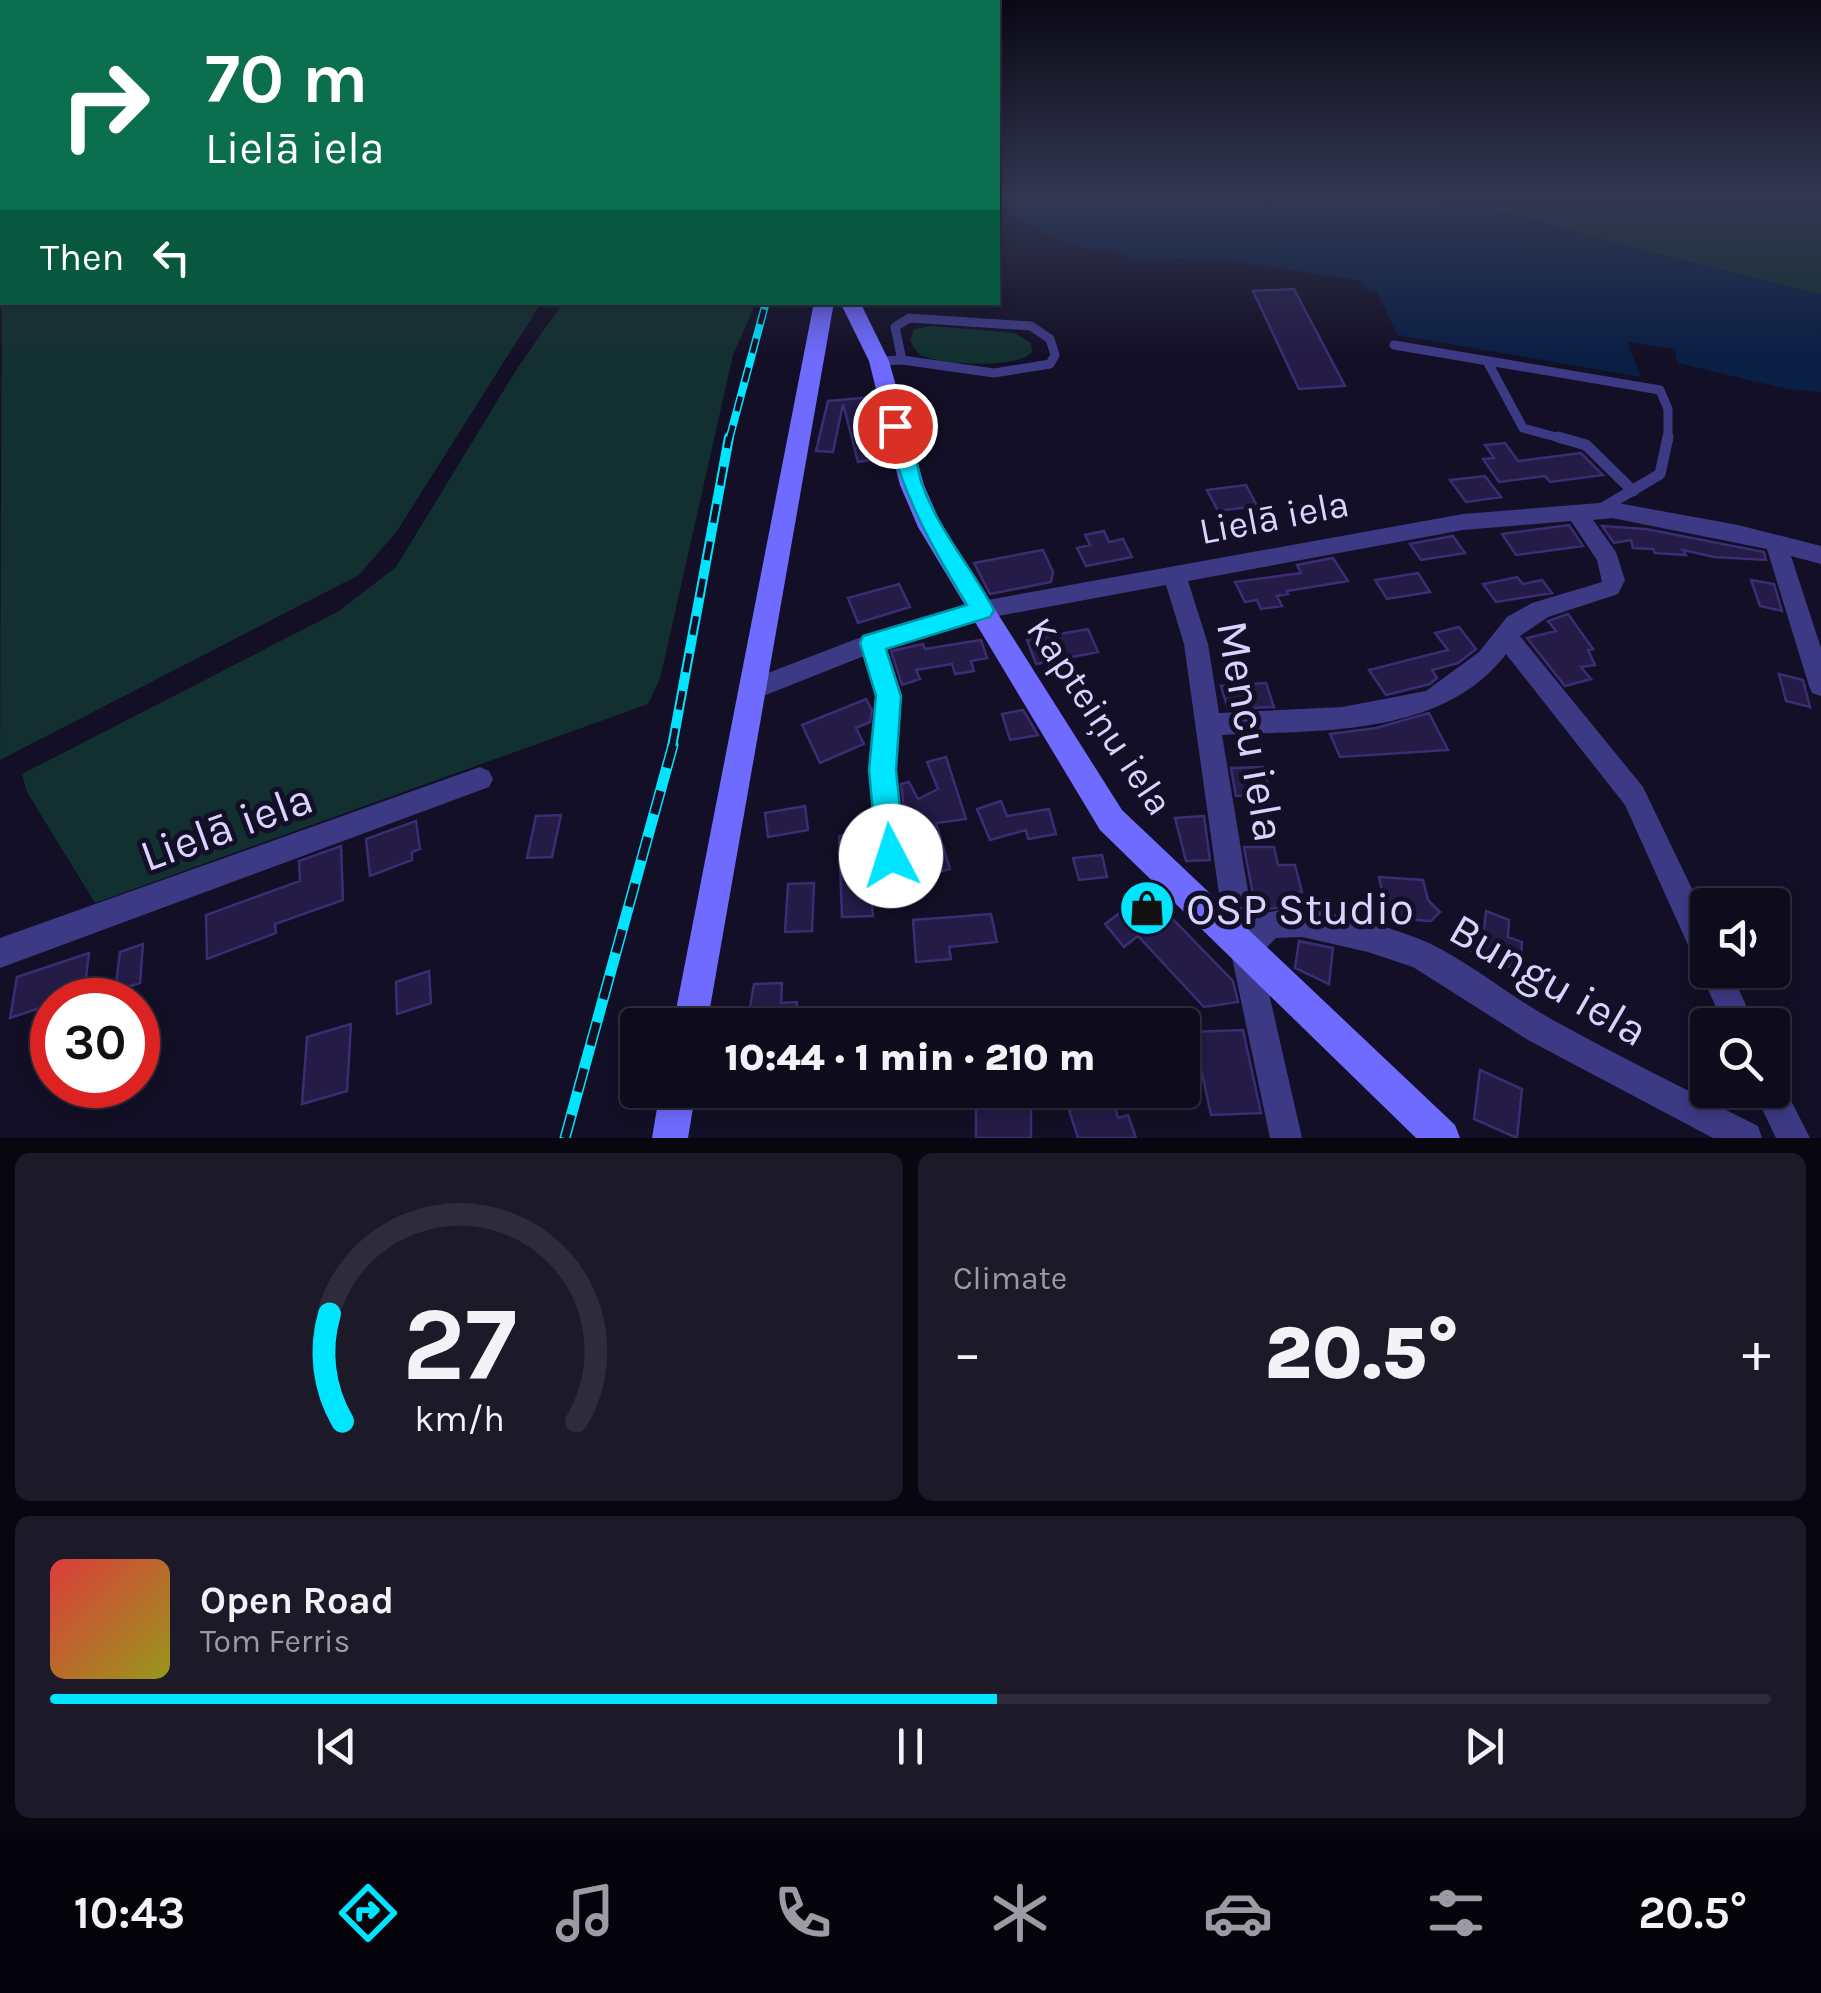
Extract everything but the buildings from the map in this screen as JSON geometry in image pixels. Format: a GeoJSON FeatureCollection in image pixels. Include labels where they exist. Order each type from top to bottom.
{"type":"FeatureCollection","features":[{"type":"Feature","properties":{"kind":"street"},"geometry":{"type":"LineString","coordinates":[[693,1008],[823,305]]}},
{"type":"Feature","properties":{"kind":"street","name":"Kapteiņu iela"},"geometry":{"type":"LineString","coordinates":[[852,305],[890,361],[912,485],[930,527],[1111,820],[1442,1138]]}},
{"type":"Feature","properties":{"kind":"street"},"geometry":{"type":"LineString","coordinates":[[1208,725],[1342,718],[1432,700],[1488,659],[1515,624],[1540,610],[1610,588],[1614,580],[1608,558],[1586,511]]}},
{"type":"Feature","properties":{"kind":"street","name":"Lielā iela"},"geometry":{"type":"LineString","coordinates":[[750,690],[872,643],[982,610],[1463,522],[1586,511],[1689,523],[1821,556]]}},
{"type":"Feature","properties":{"kind":"street"},"geometry":{"type":"LineString","coordinates":[[1776,542],[1821,686]]}},
{"type":"Feature","properties":{"kind":"street","name":"Mencu iela"},"geometry":{"type":"LineString","coordinates":[[1174,574],[1193,632],[1234,902],[1247,947],[1286,1138]]}},
{"type":"Feature","properties":{"kind":"street"},"geometry":{"type":"LineString","coordinates":[[1506,635],[1634,796],[1690,916]]}},
{"type":"Feature","properties":{"kind":"street"},"geometry":{"type":"LineString","coordinates":[[872,643],[889,696],[882,770],[897,890]]}},
{"type":"Feature","properties":{"kind":"street","name":"Lielā iela"},"geometry":{"type":"LineString","coordinates":[[0,953],[480,779]]}},
{"type":"Feature","properties":{"kind":"street","name":"Bungu iela"},"geometry":{"type":"LineString","coordinates":[[1247,947],[1270,924],[1302,923],[1368,937],[1421,956],[1539,1028],[1746,1138]]}},
{"type":"Feature","properties":{"kind":"street"},"geometry":{"type":"LineString","coordinates":[[670,1138],[675,1108]]}},
{"type":"Feature","properties":{"kind":"street"},"geometry":{"type":"LineString","coordinates":[[1779,1108],[1794,1138]]}},
{"type":"Feature","properties":{"kind":"lane"},"geometry":{"type":"LineString","coordinates":[[909,318],[1031,326],[1050,339],[1055,354],[1050,364],[1009,373],[960,372],[890,361],[895,328],[909,318]]}},
{"type":"Feature","properties":{"kind":"lane"},"geometry":{"type":"LineString","coordinates":[[1394,345],[1660,390],[1665,395],[1670,422],[1660,474],[1633,491],[1586,511]]}},
{"type":"Feature","properties":{"kind":"lane"},"geometry":{"type":"LineString","coordinates":[[1487,361],[1523,428],[1586,445],[1633,491]]}},
{"type":"Feature","properties":{"kind":"green space"},"geometry":{"type":"Polygon","coordinates":[[[1647,251],[1821,251],[1821,297],[1647,251]]]}},
{"type":"Feature","properties":{"kind":"green space"},"geometry":{"type":"Polygon","coordinates":[[[2,305],[540,305],[397,531],[359,575],[0,760],[2,305]]]}},
{"type":"Feature","properties":{"kind":"green space"},"geometry":{"type":"Polygon","coordinates":[[[562,305],[755,305],[733,355],[660,679],[648,704],[95,903],[27,792],[22,774],[339,611],[396,567],[518,367],[562,305]]]}},
{"type":"Feature","properties":{"kind":"green space"},"geometry":{"type":"Polygon","coordinates":[[[932,326],[1015,333],[1031,343],[1032,352],[995,363],[941,361],[918,353],[910,340],[914,329],[932,326]]]}},
{"type":"Feature","properties":{"kind":"water"},"geometry":{"type":"Polygon","coordinates":[[[1116,251],[1645,251],[1821,294],[1821,392],[1788,389],[1677,363],[1675,349],[1627,342],[1641,377],[1397,335],[1377,292],[1368,291],[1362,281],[1217,260],[1129,259],[1116,251]]]}},
{"type":"Feature","properties":{"kind":"railway"},"geometry":{"type":"LineString","coordinates":[[729,440],[765,305]]}},
{"type":"Feature","properties":{"kind":"railway"},"geometry":{"type":"LineString","coordinates":[[672,747],[729,437]]}},
{"type":"Feature","properties":{"kind":"railway"},"geometry":{"type":"LineString","coordinates":[[565,1138],[673,745]]}},
{"type":"Feature","properties":{"kind":"place","name":"OSP Studio"},"geometry":{"type":"Point","coordinates":[1147,908]}},
{"type":"Feature","properties":{"kind":"route"},"geometry":{"type":"LineString","coordinates":[[891,856],[882,770],[889,696],[872,643],[982,610],[930,527],[912,485],[895,426]]}}]}
